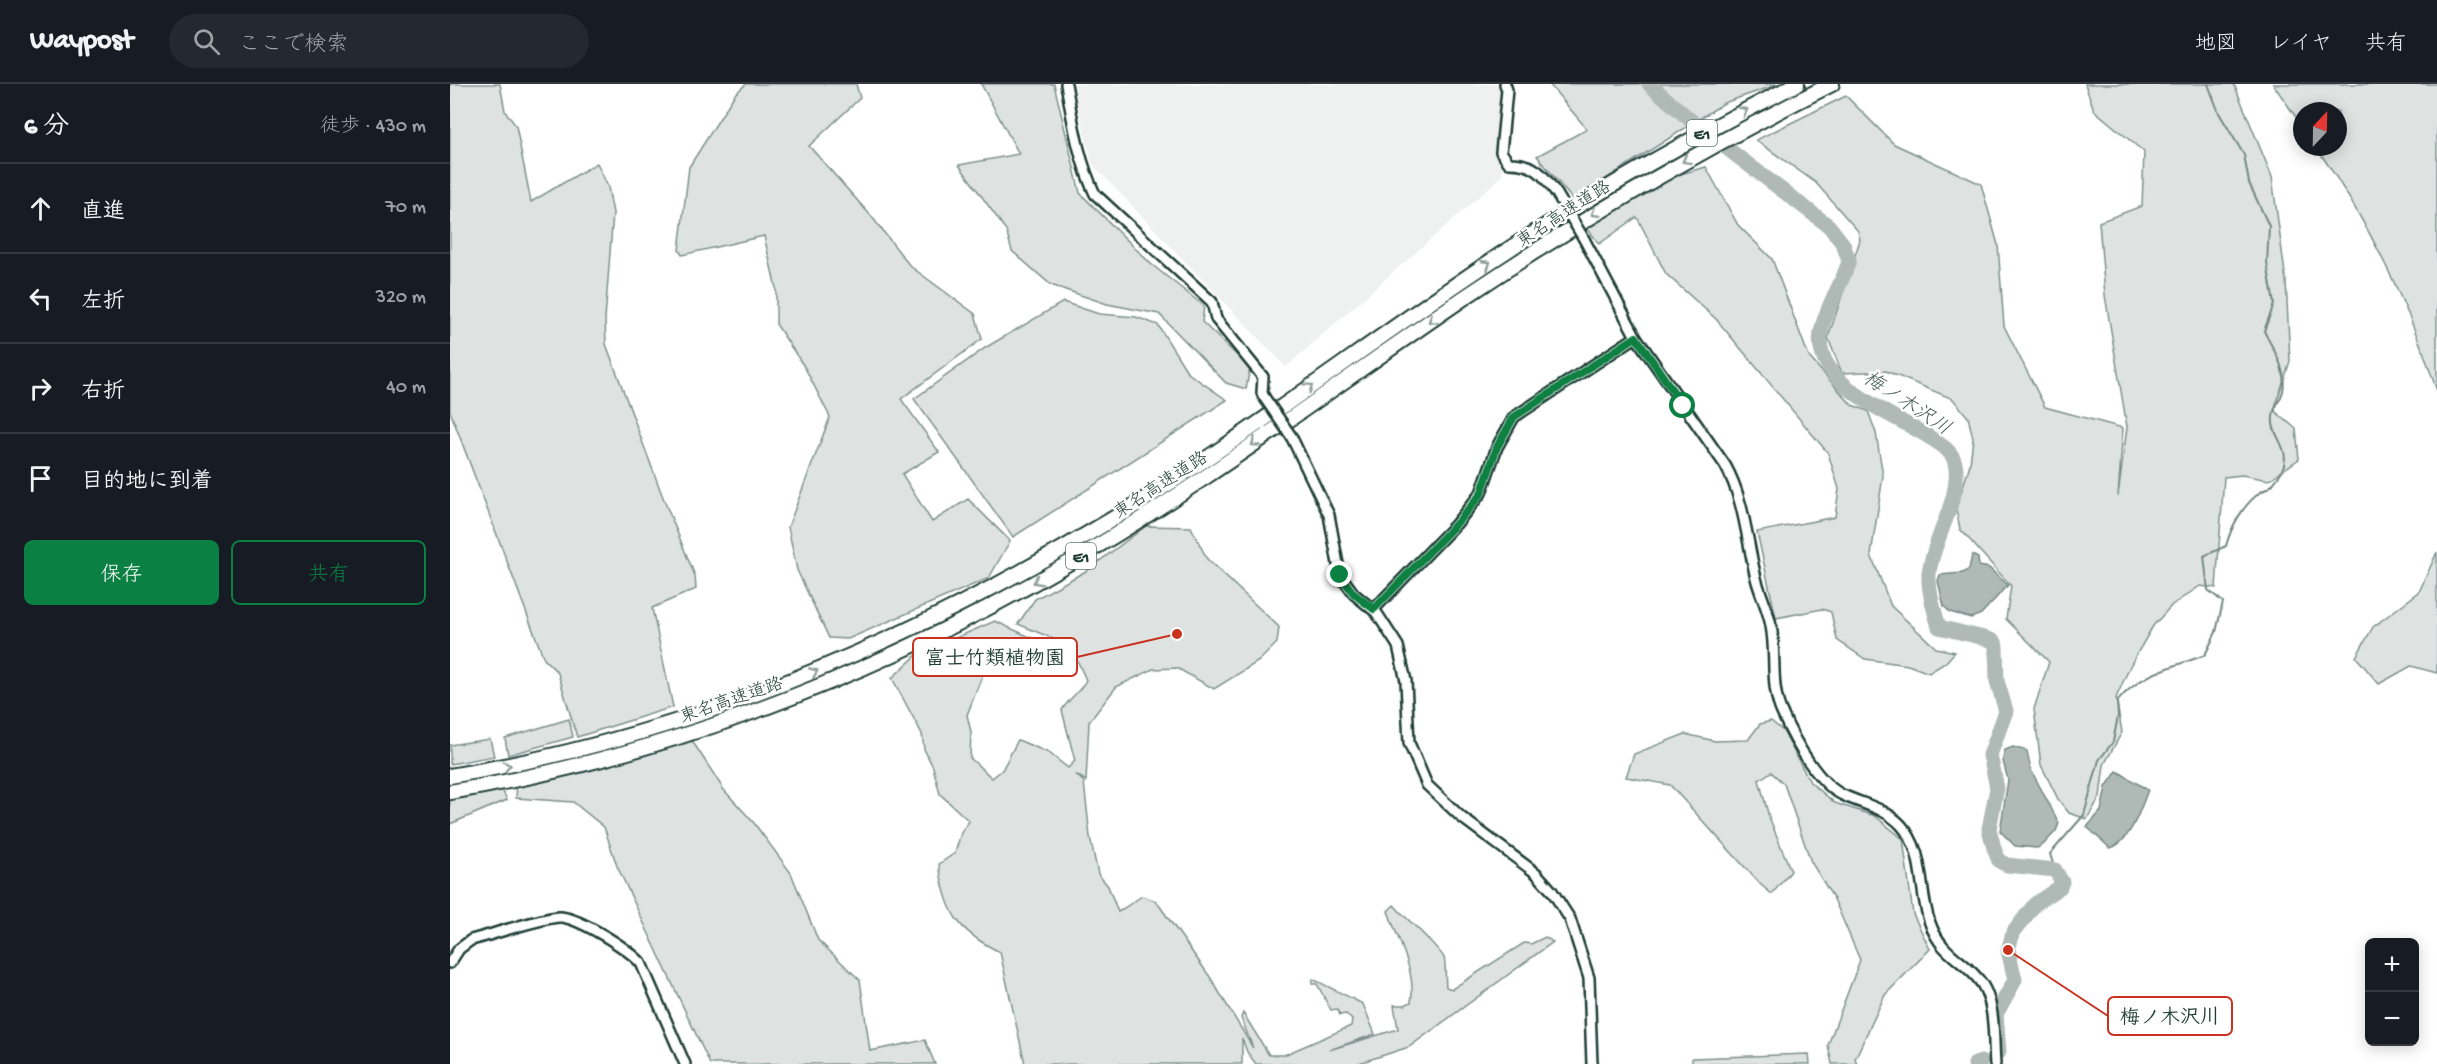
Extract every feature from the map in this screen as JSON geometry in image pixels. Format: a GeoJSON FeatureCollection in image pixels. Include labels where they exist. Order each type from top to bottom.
{"type":"FeatureCollection","features":[{"type":"Feature","properties":{"kind":"highway","name":"東名高速道路"},"geometry":{"type":"LineString","coordinates":[[450,776],[560,755],[727,705],[854,656],[982,594],[1144,499],[1464,279],[1637,170],[1797,84]]}},
{"type":"Feature","properties":{"kind":"highway","name":"東名高速道路"},"geometry":{"type":"LineString","coordinates":[[450,792],[564,768],[726,721],[862,669],[990,607],[1060,568],[1183,492],[1468,295],[1645,182],[1832,84]]}},
{"type":"Feature","properties":{"kind":"street"},"geometry":{"type":"LineString","coordinates":[[1066,84],[1077,148],[1084,172],[1095,194],[1212,302],[1216,318],[1263,376],[1262,393],[1291,436],[1329,515],[1340,575],[1354,594],[1374,609],[1398,646],[1404,665],[1409,742],[1427,785],[1461,817],[1536,873],[1552,891],[1570,919],[1589,978],[1592,1064]]}},
{"type":"Feature","properties":{"kind":"street"},"geometry":{"type":"LineString","coordinates":[[1505,84],[1507,90],[1501,152],[1509,163],[1531,165],[1546,179],[1557,194],[1584,239],[1636,337],[1725,465],[1735,486],[1756,580],[1771,625],[1776,697],[1783,716],[1817,773],[1830,788],[1885,812],[1910,836],[1916,850],[1924,902],[1935,938],[1948,955],[1981,983],[1987,995],[1995,1064]]}},
{"type":"Feature","properties":{"kind":"street"},"geometry":{"type":"LineString","coordinates":[[1374,609],[1456,524],[1481,494],[1497,447],[1514,417],[1636,337]]}},
{"type":"Feature","properties":{"kind":"street"},"geometry":{"type":"LineString","coordinates":[[450,963],[459,949],[471,940],[559,917],[582,925],[634,955],[641,963],[685,1064]]}},
{"type":"Feature","properties":{"kind":"shaded area"},"geometry":{"type":"Polygon","coordinates":[[[450,84],[500,84],[505,111],[516,126],[531,202],[597,163],[608,187],[613,213],[605,319],[606,344],[695,576],[696,589],[652,608],[673,707],[577,737],[558,673],[544,659],[450,411],[450,84]]]}},
{"type":"Feature","properties":{"kind":"shaded area"},"geometry":{"type":"Polygon","coordinates":[[[746,84],[856,84],[860,98],[809,146],[872,217],[910,266],[975,314],[982,339],[901,399],[939,452],[902,474],[932,522],[968,499],[1010,541],[989,578],[848,639],[829,638],[797,570],[788,527],[830,417],[805,368],[776,324],[776,288],[764,236],[682,255],[679,250],[689,167],[735,94],[746,84]]]}},
{"type":"Feature","properties":{"kind":"shaded area"},"geometry":{"type":"Polygon","coordinates":[[[981,84],[1054,84],[1080,193],[1151,264],[1204,306],[1202,322],[1250,368],[1246,389],[1226,383],[1159,314],[1107,304],[1051,285],[1012,251],[1006,230],[959,165],[1019,154],[981,84]]]}},
{"type":"Feature","properties":{"kind":"shaded area"},"geometry":{"type":"Polygon","coordinates":[[[1073,84],[1500,84],[1502,176],[1286,367],[1092,164],[1073,84]]]}},
{"type":"Feature","properties":{"kind":"shaded area"},"geometry":{"type":"Polygon","coordinates":[[[1549,84],[1779,84],[1724,103],[1573,200],[1537,156],[1587,129],[1549,84]]]}},
{"type":"Feature","properties":{"kind":"shaded area"},"geometry":{"type":"Polygon","coordinates":[[[2085,84],[2234,84],[2272,177],[2286,281],[2290,361],[2274,410],[2296,429],[2299,459],[2269,480],[2242,475],[2224,477],[2216,588],[2200,586],[2172,605],[2153,626],[2131,664],[2116,698],[2122,732],[2104,765],[2100,797],[2087,819],[2069,813],[2058,799],[2041,765],[2034,709],[2049,662],[2006,619],[2011,586],[1960,529],[1956,509],[1970,464],[1973,438],[1968,417],[1953,399],[1886,371],[1842,373],[1828,338],[1860,240],[1858,231],[1816,183],[1756,140],[1846,96],[1894,144],[1981,184],[1998,245],[2004,326],[2045,407],[2123,428],[2118,496],[2127,427],[2105,295],[2099,222],[2142,206],[2144,152],[2094,110],[2085,84]]]}},
{"type":"Feature","properties":{"kind":"shaded area"},"geometry":{"type":"Polygon","coordinates":[[[2273,84],[2437,84],[2437,391],[2414,327],[2386,265],[2353,204],[2322,156],[2347,156],[2347,102],[2293,102],[2293,113],[2273,84]]]}},
{"type":"Feature","properties":{"kind":"shaded area"},"geometry":{"type":"Polygon","coordinates":[[[1706,167],[1738,225],[1772,259],[1809,357],[1852,405],[1868,411],[1876,433],[1883,476],[1871,555],[1891,606],[1936,648],[1955,652],[1945,663],[1929,673],[1908,665],[1865,659],[1837,640],[1831,612],[1822,609],[1776,618],[1757,532],[1835,517],[1839,489],[1828,453],[1716,319],[1666,274],[1637,217],[1599,244],[1585,225],[1677,175],[1706,167]]]}},
{"type":"Feature","properties":{"kind":"shaded area"},"geometry":{"type":"Polygon","coordinates":[[[1063,302],[1099,314],[1136,317],[1158,325],[1188,373],[1227,400],[1013,537],[914,399],[985,348],[1063,302]]]}},
{"type":"Feature","properties":{"kind":"shaded area"},"geometry":{"type":"Polygon","coordinates":[[[1146,526],[1191,527],[1207,559],[1279,627],[1277,643],[1259,661],[1214,689],[1177,668],[1153,669],[1116,687],[1089,722],[1086,781],[1075,774],[1084,782],[1090,837],[1098,874],[1108,886],[1118,912],[1142,896],[1156,901],[1210,977],[1253,1048],[1241,1018],[1243,1013],[1269,1055],[1284,1055],[1351,1026],[1352,1020],[1346,1014],[1340,1015],[1337,1009],[1331,1010],[1317,984],[1312,984],[1313,979],[1363,1004],[1375,1034],[1329,1050],[1398,1029],[1394,1005],[1405,1005],[1411,1002],[1412,991],[1409,967],[1388,911],[1394,905],[1444,958],[1446,987],[1452,989],[1524,943],[1531,944],[1545,937],[1553,942],[1409,1047],[1356,1064],[1256,1064],[1247,1052],[1242,1038],[1242,1064],[1025,1064],[1000,952],[973,936],[963,927],[945,895],[939,864],[955,853],[961,833],[969,821],[940,794],[933,767],[924,749],[922,734],[892,678],[918,654],[995,621],[1045,644],[984,671],[967,715],[971,732],[970,758],[992,778],[1002,770],[1018,740],[1049,753],[1068,768],[1075,761],[1062,710],[1086,680],[1073,651],[1056,640],[1018,624],[1035,599],[1086,571],[1146,526]]]}},
{"type":"Feature","properties":{"kind":"shaded area"},"geometry":{"type":"Polygon","coordinates":[[[2437,552],[2437,673],[2411,666],[2379,684],[2356,657],[2373,627],[2419,592],[2437,552]]]}},
{"type":"Feature","properties":{"kind":"shaded area"},"geometry":{"type":"Polygon","coordinates":[[[1972,555],[1978,558],[1979,566],[1989,568],[2008,585],[1981,614],[1971,618],[1950,612],[1944,606],[1938,581],[1940,575],[1963,573],[1969,569],[1972,555]]]}},
{"type":"Feature","properties":{"kind":"shaded area"},"geometry":{"type":"Polygon","coordinates":[[[569,719],[573,737],[508,755],[505,738],[569,719]]]}},
{"type":"Feature","properties":{"kind":"shaded area"},"geometry":{"type":"Polygon","coordinates":[[[1771,721],[1783,731],[1810,782],[1835,803],[1875,816],[1903,839],[1913,914],[1930,949],[1885,995],[1855,1059],[1857,1064],[1832,1064],[1828,1045],[1860,960],[1834,899],[1811,862],[1784,784],[1771,772],[1759,780],[1769,817],[1791,871],[1772,894],[1761,885],[1670,785],[1626,777],[1634,754],[1685,734],[1715,741],[1748,740],[1760,724],[1771,721]]]}},
{"type":"Feature","properties":{"kind":"shaded area"},"geometry":{"type":"Polygon","coordinates":[[[490,739],[494,756],[450,764],[450,745],[490,739]]]}},
{"type":"Feature","properties":{"kind":"shaded area"},"geometry":{"type":"Polygon","coordinates":[[[691,739],[724,790],[754,823],[791,873],[818,940],[860,980],[870,1051],[925,1040],[935,1064],[710,1064],[617,866],[604,827],[573,802],[516,798],[517,781],[691,739]]]}},
{"type":"Feature","properties":{"kind":"shaded area"},"geometry":{"type":"Polygon","coordinates":[[[2013,747],[2027,751],[2031,770],[2059,823],[2056,831],[2037,848],[2015,846],[2000,831],[2008,780],[2003,761],[2005,750],[2013,747]]]}},
{"type":"Feature","properties":{"kind":"shaded area"},"geometry":{"type":"Polygon","coordinates":[[[2117,771],[2148,790],[2129,832],[2123,840],[2110,848],[2087,827],[2101,811],[2106,787],[2117,771]]]}},
{"type":"Feature","properties":{"kind":"shaded area"},"geometry":{"type":"Polygon","coordinates":[[[501,787],[507,800],[450,824],[450,796],[501,787]]]}},
{"type":"Feature","properties":{"kind":"shaded area"},"geometry":{"type":"Polygon","coordinates":[[[1809,1054],[1810,1064],[1692,1064],[1692,1058],[1809,1054]]]}},
{"type":"Feature","properties":{"kind":"waterway","name":"梅ノ木沢川"},"geometry":{"type":"LineString","coordinates":[[1649,84],[1695,124],[1829,226],[1843,244],[1849,261],[1826,315],[1821,333],[1822,351],[1829,367],[1841,382],[1857,395],[1935,440],[1947,450],[1955,463],[1955,489],[1932,560],[1929,587],[1939,627],[1988,639],[1995,642],[1996,646],[1997,681],[2006,711],[1990,755],[1997,788],[1989,829],[1999,861],[2007,865],[2055,870],[2062,882],[2060,887],[2035,904],[2013,933],[2008,950],[2015,980],[1996,1014],[1999,1052]]}},
{"type":"Feature","properties":{"kind":"waterway"},"geometry":{"type":"LineString","coordinates":[[2055,870],[2050,854],[2084,815],[2099,760],[2113,742],[2118,716],[2117,702],[2146,677],[2205,655],[2216,632],[2223,602],[2208,590],[2204,556],[2226,546],[2242,511],[2257,495],[2272,485],[2281,473],[2284,463],[2283,447],[2273,425],[2274,410],[2283,391],[2283,375],[2279,360],[2264,331],[2274,304],[2267,263],[2269,226],[2249,183],[2244,155],[2219,113],[2208,84]]}},
{"type":"Feature","properties":{"kind":"waterway","name":"梅ノ木沢川"},"geometry":{"type":"LineString","coordinates":[[1975,1064],[1981,1062]]}},
{"type":"Feature","properties":{"kind":"place","name":"富士竹類植物園"},"geometry":{"type":"Point","coordinates":[1177,634]}},
{"type":"Feature","properties":{"kind":"place","name":"梅ノ木沢川"},"geometry":{"type":"Point","coordinates":[2008,950]}},
{"type":"Feature","properties":{"kind":"route"},"geometry":{"type":"LineString","coordinates":[[1340,575],[1354,594],[1374,609],[1456,524],[1481,494],[1497,447],[1514,417],[1636,337],[1683,406]]}}]}
